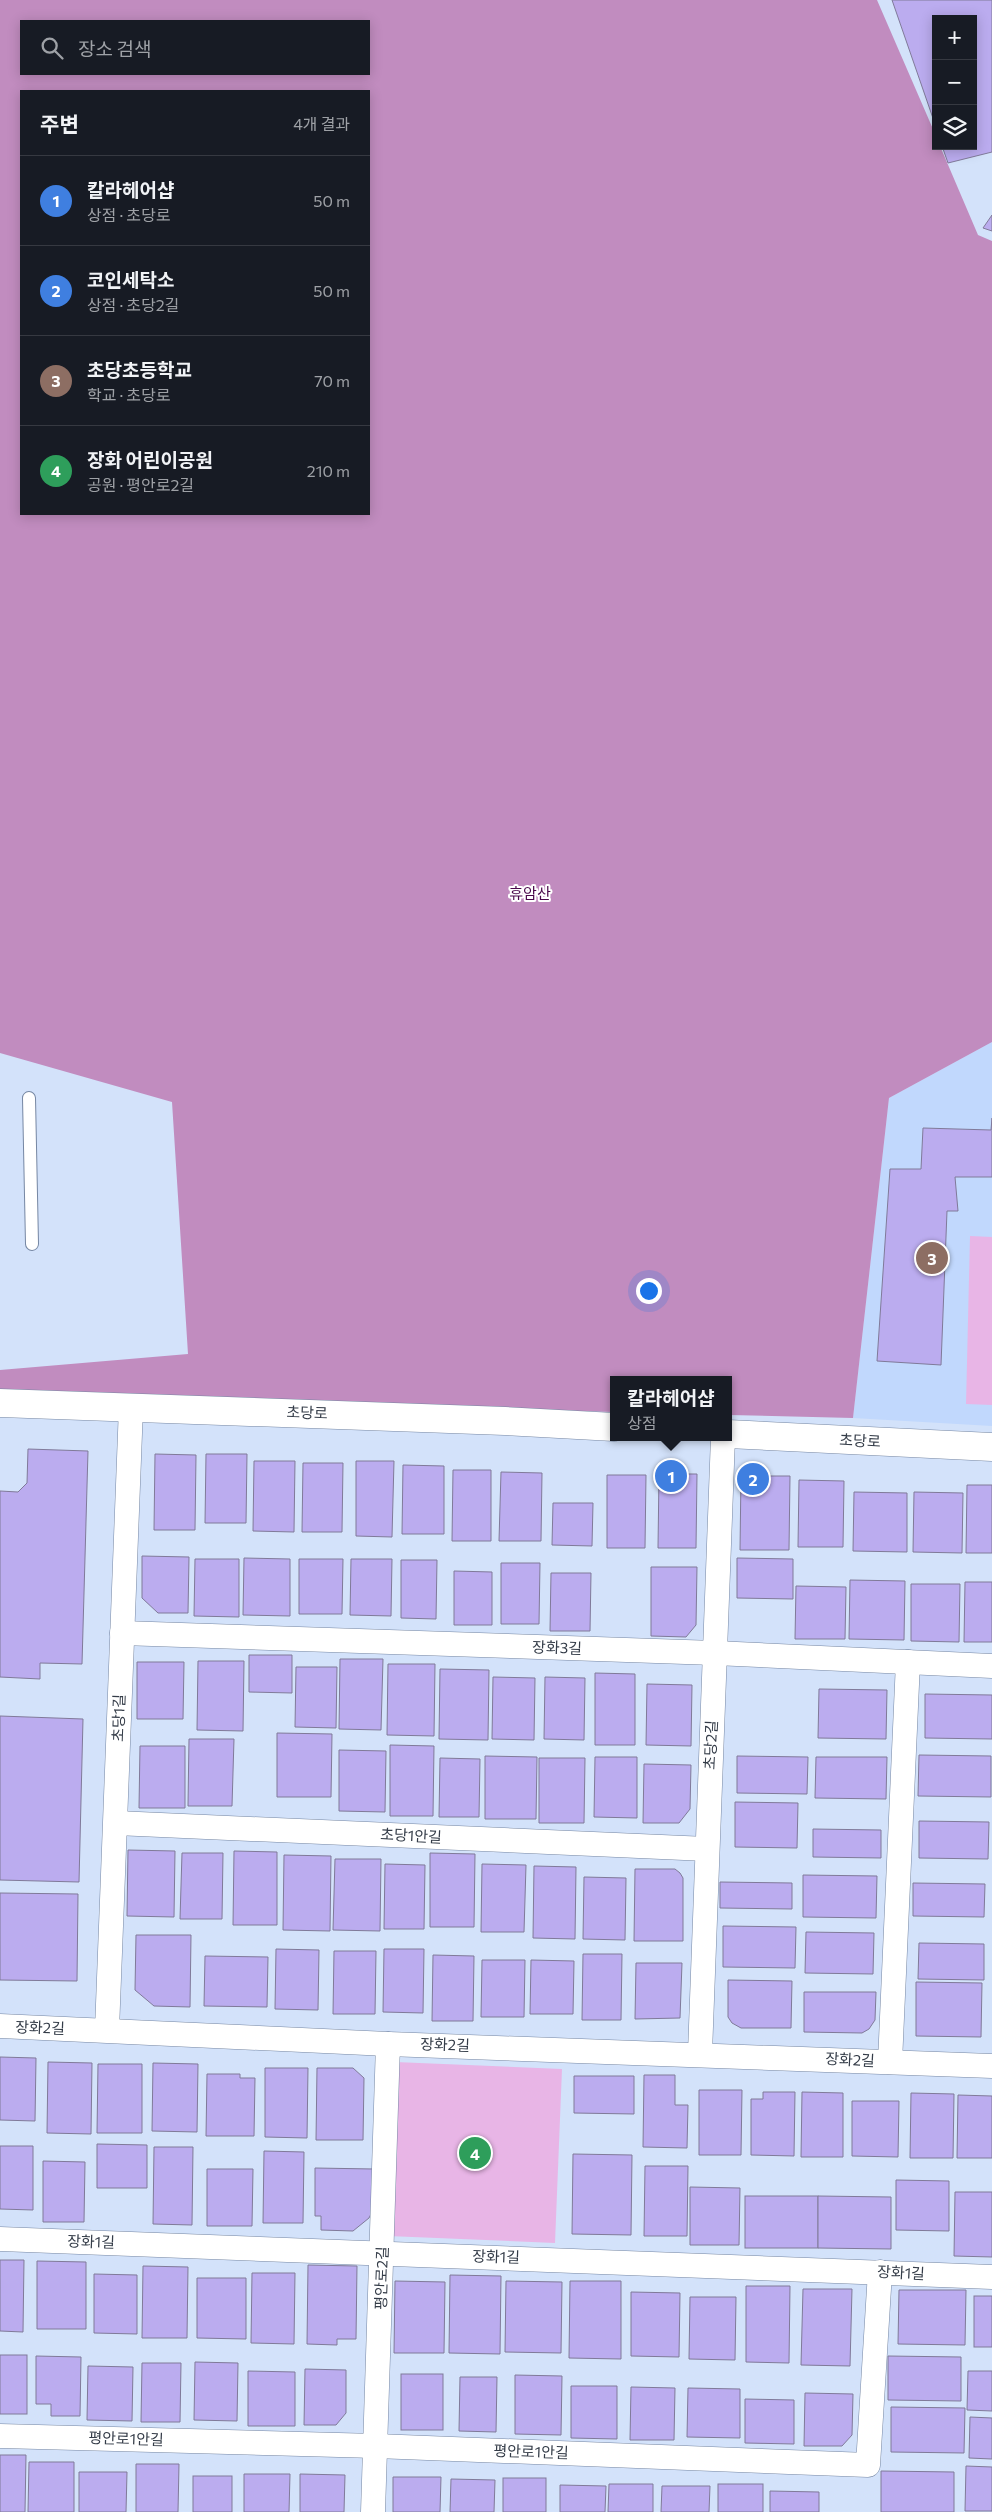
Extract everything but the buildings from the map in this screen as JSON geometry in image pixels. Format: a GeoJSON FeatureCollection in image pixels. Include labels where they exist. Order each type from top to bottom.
{"type":"FeatureCollection","features":[{"type":"Feature","properties":{"kind":"street","name":"초당로"},"geometry":{"type":"LineString","coordinates":[[0,1403],[610,1427]]}},
{"type":"Feature","properties":{"kind":"street","name":"초당1길"},"geometry":{"type":"LineString","coordinates":[[107,2030],[131,1407]]}},
{"type":"Feature","properties":{"kind":"street","name":"초당로"},"geometry":{"type":"LineString","coordinates":[[732,1434],[992,1447]]}},
{"type":"Feature","properties":{"kind":"street","name":"초당2길"},"geometry":{"type":"LineString","coordinates":[[700,2053],[724,1441]]}},
{"type":"Feature","properties":{"kind":"street","name":"장화3길"},"geometry":{"type":"LineString","coordinates":[[122,1633],[716,1653],[992,1666]]}},
{"type":"Feature","properties":{"kind":"street","name":"장화2길"},"geometry":{"type":"LineString","coordinates":[[890,2062],[908,1662]]}},
{"type":"Feature","properties":{"kind":"street","name":"초당1안길"},"geometry":{"type":"LineString","coordinates":[[116,1822],[707,1849]]}},
{"type":"Feature","properties":{"kind":"street","name":"장화2길"},"geometry":{"type":"LineString","coordinates":[[0,2026],[388,2044],[700,2053],[992,2066]]}},
{"type":"Feature","properties":{"kind":"street","name":"평안로2길"},"geometry":{"type":"LineString","coordinates":[[373,2512],[383,2252],[388,2044]]}},
{"type":"Feature","properties":{"kind":"street","name":"장화1길"},"geometry":{"type":"LineString","coordinates":[[0,2239],[383,2252],[992,2277]]}},
{"type":"Feature","properties":{"kind":"street","name":"평안로1안길"},"geometry":{"type":"LineString","coordinates":[[0,2436],[376,2446],[868,2465],[880,2272]]}},
{"type":"Feature","properties":{"kind":"lane"},"geometry":{"type":"LineString","coordinates":[[29,1098],[32,1244]]}},
{"type":"Feature","properties":{"kind":"shaded area"},"geometry":{"type":"Polygon","coordinates":[[[992,1042],[992,1426],[853,1418],[889,1098],[992,1042]]]}},
{"type":"Feature","properties":{"kind":"shaded area"},"geometry":{"type":"Polygon","coordinates":[[[970,1236],[992,1237],[992,1405],[966,1404],[970,1236]]]}},
{"type":"Feature","properties":{"kind":"shaded area"},"geometry":{"type":"Polygon","coordinates":[[[395,2062],[562,2069],[555,2243],[388,2236],[395,2062]]]}},
{"type":"Feature","properties":{"kind":"green space","name":"휴암산"},"geometry":{"type":"Polygon","coordinates":[[[0,0],[877,0],[932,127],[932,150],[942,150],[978,235],[992,241],[992,1042],[889,1098],[853,1418],[732,1415],[732,1376],[610,1376],[610,1412],[0,1394],[0,1370],[188,1354],[172,1102],[0,1053],[0,0]]]}},
{"type":"Feature","properties":{"kind":"place","name":"초당초등학교"},"geometry":{"type":"Point","coordinates":[932,1258]}},
{"type":"Feature","properties":{"kind":"place","name":"칼라헤어샵"},"geometry":{"type":"Point","coordinates":[671,1476]}},
{"type":"Feature","properties":{"kind":"place","name":"코인세탁소"},"geometry":{"type":"Point","coordinates":[753,1479]}},
{"type":"Feature","properties":{"kind":"place","name":"장화 어린이공원"},"geometry":{"type":"Point","coordinates":[475,2153]}}]}
